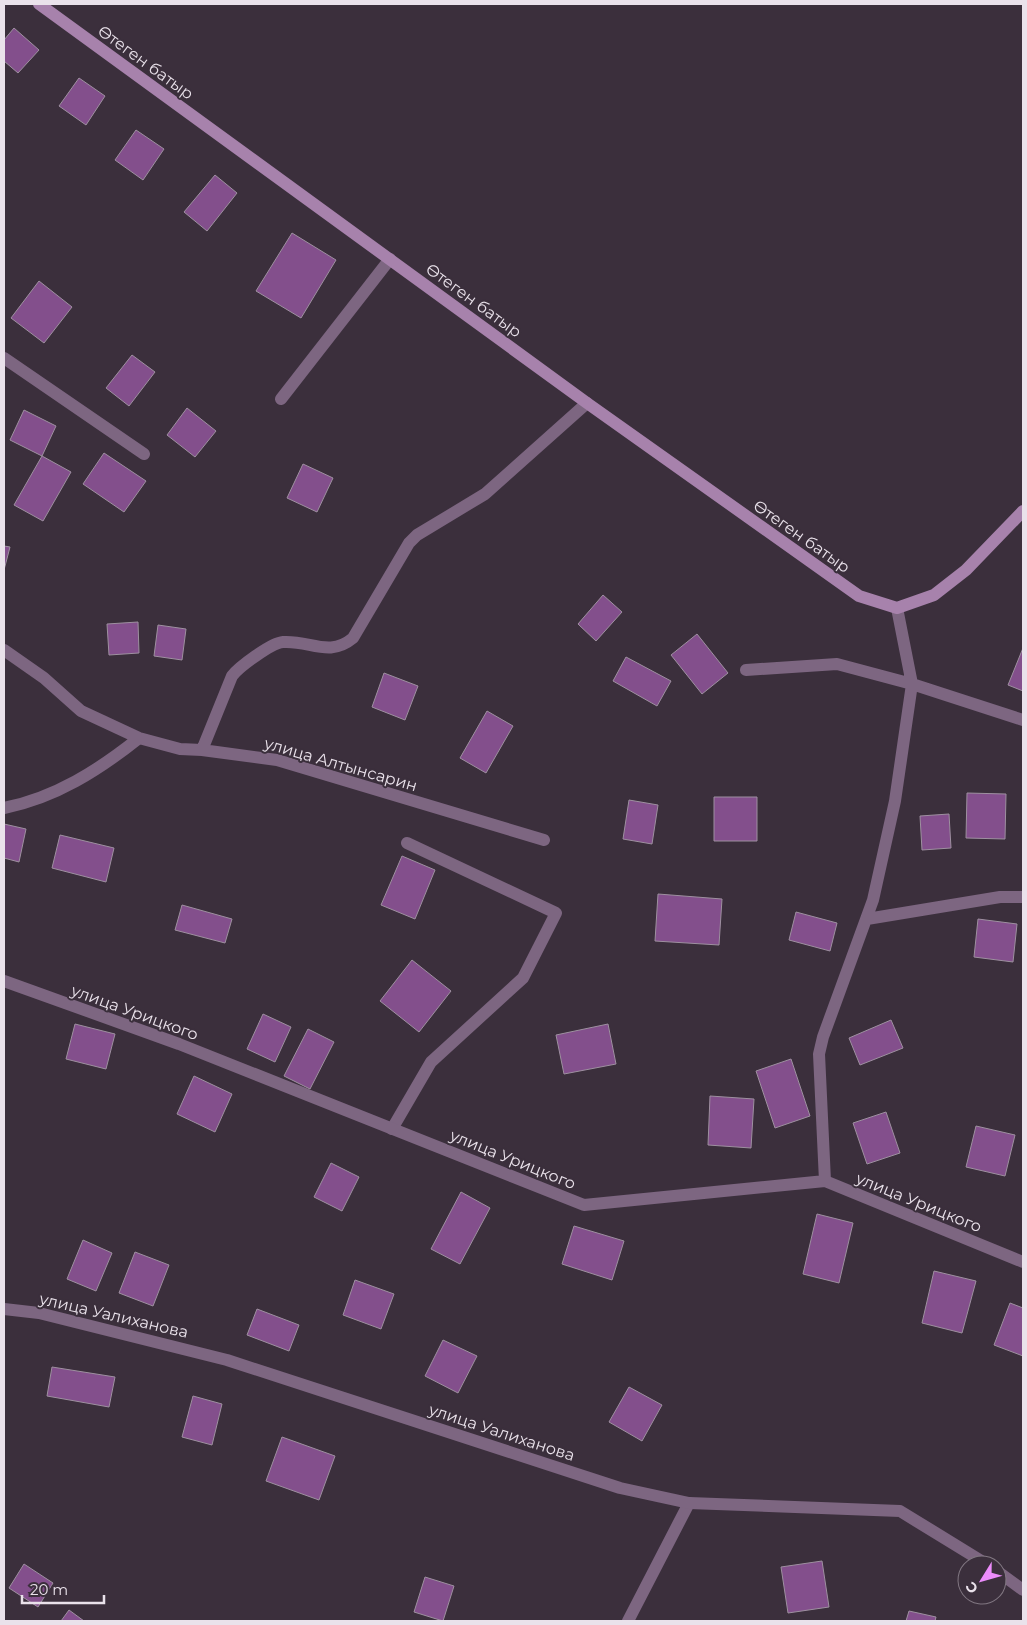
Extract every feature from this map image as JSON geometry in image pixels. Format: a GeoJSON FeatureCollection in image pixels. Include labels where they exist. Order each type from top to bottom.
{"type":"FeatureCollection","features":[{"type":"Feature","properties":{"kind":"street","name":"Өтеген батыр"},"geometry":{"type":"LineString","coordinates":[[39,4],[587,403],[858,596],[897,608]]}},
{"type":"Feature","properties":{"kind":"street"},"geometry":{"type":"LineString","coordinates":[[281,399],[390,259]]}},
{"type":"Feature","properties":{"kind":"street"},"geometry":{"type":"LineString","coordinates":[[4,358],[144,454]]}},
{"type":"Feature","properties":{"kind":"street"},"geometry":{"type":"LineString","coordinates":[[202,750],[232,676],[238,668],[283,642],[335,649],[344,645],[353,638],[409,543],[417,535],[485,494],[587,403]]}},
{"type":"Feature","properties":{"kind":"street"},"geometry":{"type":"LineString","coordinates":[[824,1182],[819,1054],[823,1037],[873,900],[895,801],[912,684],[897,608],[934,595],[966,570],[1023,511]]}},
{"type":"Feature","properties":{"kind":"street","name":"улица Алтынсарин"},"geometry":{"type":"LineString","coordinates":[[4,650],[44,678],[81,711],[139,738],[180,749],[277,760],[544,840]]}},
{"type":"Feature","properties":{"kind":"street"},"geometry":{"type":"LineString","coordinates":[[746,670],[837,664],[912,684],[1023,720]]}},
{"type":"Feature","properties":{"kind":"street"},"geometry":{"type":"LineString","coordinates":[[4,808],[17,806],[62,789],[106,764],[139,738]]}},
{"type":"Feature","properties":{"kind":"street"},"geometry":{"type":"LineString","coordinates":[[392,1129],[431,1062],[523,978],[556,913],[407,843]]}},
{"type":"Feature","properties":{"kind":"street"},"geometry":{"type":"LineString","coordinates":[[867,919],[1000,897],[1023,897]]}},
{"type":"Feature","properties":{"kind":"street","name":"улица Урицкого"},"geometry":{"type":"LineString","coordinates":[[4,981],[179,1044],[584,1205],[824,1182],[1023,1262]]}},
{"type":"Feature","properties":{"kind":"street","name":"улица Уалиханова"},"geometry":{"type":"LineString","coordinates":[[4,1310],[39,1313],[227,1360],[620,1488],[689,1503],[900,1511],[972,1555]]}},
{"type":"Feature","properties":{"kind":"street"},"geometry":{"type":"LineString","coordinates":[[628,1621],[689,1503]]}},
{"type":"Feature","properties":{"kind":"street"},"geometry":{"type":"LineString","coordinates":[[1007,1578],[1023,1590]]}},
{"type":"Feature","properties":{"kind":"building"},"geometry":{"type":"Polygon","coordinates":[[[14,28],[39,50],[18,73],[4,61],[4,40],[14,28]]]}},
{"type":"Feature","properties":{"kind":"building"},"geometry":{"type":"Polygon","coordinates":[[[79,78],[105,96],[86,125],[59,106],[79,78]]]}},
{"type":"Feature","properties":{"kind":"building"},"geometry":{"type":"Polygon","coordinates":[[[136,130],[164,149],[143,180],[115,160],[136,130]]]}},
{"type":"Feature","properties":{"kind":"building"},"geometry":{"type":"Polygon","coordinates":[[[215,175],[237,193],[207,231],[184,212],[215,175]]]}},
{"type":"Feature","properties":{"kind":"building"},"geometry":{"type":"Polygon","coordinates":[[[292,233],[336,260],[301,318],[256,291],[292,233]]]}},
{"type":"Feature","properties":{"kind":"building"},"geometry":{"type":"Polygon","coordinates":[[[39,281],[72,307],[44,343],[11,318],[39,281]]]}},
{"type":"Feature","properties":{"kind":"building"},"geometry":{"type":"Polygon","coordinates":[[[132,355],[155,372],[129,406],[106,388],[132,355]]]}},
{"type":"Feature","properties":{"kind":"building"},"geometry":{"type":"Polygon","coordinates":[[[187,408],[216,431],[195,457],[167,435],[187,408]]]}},
{"type":"Feature","properties":{"kind":"building"},"geometry":{"type":"Polygon","coordinates":[[[24,410],[56,426],[42,456],[10,440],[24,410]]]}},
{"type":"Feature","properties":{"kind":"building"},"geometry":{"type":"Polygon","coordinates":[[[104,453],[146,481],[124,512],[83,484],[104,453]]]}},
{"type":"Feature","properties":{"kind":"building"},"geometry":{"type":"Polygon","coordinates":[[[42,456],[71,472],[43,521],[14,505],[42,456]]]}},
{"type":"Feature","properties":{"kind":"building"},"geometry":{"type":"Polygon","coordinates":[[[303,464],[333,478],[317,512],[287,498],[303,464]]]}},
{"type":"Feature","properties":{"kind":"building"},"geometry":{"type":"Polygon","coordinates":[[[4,546],[10,547],[4,570],[4,546]]]}},
{"type":"Feature","properties":{"kind":"building"},"geometry":{"type":"Polygon","coordinates":[[[603,595],[622,612],[596,641],[578,624],[603,595]]]}},
{"type":"Feature","properties":{"kind":"building"},"geometry":{"type":"Polygon","coordinates":[[[138,622],[139,653],[109,655],[107,624],[138,622]]]}},
{"type":"Feature","properties":{"kind":"building"},"geometry":{"type":"Polygon","coordinates":[[[158,625],[186,629],[182,660],[154,656],[158,625]]]}},
{"type":"Feature","properties":{"kind":"building"},"geometry":{"type":"Polygon","coordinates":[[[697,634],[728,673],[702,694],[671,655],[697,634]]]}},
{"type":"Feature","properties":{"kind":"building"},"geometry":{"type":"Polygon","coordinates":[[[1023,648],[1023,691],[1008,685],[1023,648]]]}},
{"type":"Feature","properties":{"kind":"building"},"geometry":{"type":"Polygon","coordinates":[[[626,657],[671,681],[657,706],[613,681],[626,657]]]}},
{"type":"Feature","properties":{"kind":"building"},"geometry":{"type":"Polygon","coordinates":[[[384,673],[418,686],[405,720],[372,707],[384,673]]]}},
{"type":"Feature","properties":{"kind":"building"},"geometry":{"type":"Polygon","coordinates":[[[487,711],[513,726],[486,773],[460,758],[487,711]]]}},
{"type":"Feature","properties":{"kind":"building"},"geometry":{"type":"Polygon","coordinates":[[[967,793],[1006,794],[1005,839],[966,838],[967,793]]]}},
{"type":"Feature","properties":{"kind":"building"},"geometry":{"type":"Polygon","coordinates":[[[714,797],[757,797],[757,841],[714,841],[714,797]]]}},
{"type":"Feature","properties":{"kind":"building"},"geometry":{"type":"Polygon","coordinates":[[[629,800],[658,805],[652,844],[623,839],[629,800]]]}},
{"type":"Feature","properties":{"kind":"building"},"geometry":{"type":"Polygon","coordinates":[[[949,814],[951,848],[922,850],[920,816],[949,814]]]}},
{"type":"Feature","properties":{"kind":"building"},"geometry":{"type":"Polygon","coordinates":[[[4,824],[26,829],[19,862],[4,858],[4,824]]]}},
{"type":"Feature","properties":{"kind":"building"},"geometry":{"type":"Polygon","coordinates":[[[60,835],[114,848],[106,882],[52,868],[60,835]]]}},
{"type":"Feature","properties":{"kind":"building"},"geometry":{"type":"Polygon","coordinates":[[[402,856],[435,870],[415,919],[381,905],[402,856]]]}},
{"type":"Feature","properties":{"kind":"building"},"geometry":{"type":"Polygon","coordinates":[[[658,894],[722,899],[719,945],[655,941],[658,894]]]}},
{"type":"Feature","properties":{"kind":"building"},"geometry":{"type":"Polygon","coordinates":[[[182,905],[232,919],[225,943],[175,930],[182,905]]]}},
{"type":"Feature","properties":{"kind":"building"},"geometry":{"type":"Polygon","coordinates":[[[796,912],[837,923],[830,951],[789,940],[796,912]]]}},
{"type":"Feature","properties":{"kind":"building"},"geometry":{"type":"Polygon","coordinates":[[[978,919],[1017,924],[1013,962],[974,957],[978,919]]]}},
{"type":"Feature","properties":{"kind":"building"},"geometry":{"type":"Polygon","coordinates":[[[412,960],[451,991],[419,1032],[380,1001],[412,960]]]}},
{"type":"Feature","properties":{"kind":"building"},"geometry":{"type":"Polygon","coordinates":[[[263,1014],[291,1027],[275,1062],[247,1049],[263,1014]]]}},
{"type":"Feature","properties":{"kind":"building"},"geometry":{"type":"Polygon","coordinates":[[[891,1020],[903,1048],[860,1065],[849,1038],[891,1020]]]}},
{"type":"Feature","properties":{"kind":"building"},"geometry":{"type":"Polygon","coordinates":[[[75,1024],[115,1034],[106,1069],[66,1059],[75,1024]]]}},
{"type":"Feature","properties":{"kind":"building"},"geometry":{"type":"Polygon","coordinates":[[[608,1024],[616,1064],[564,1074],[556,1035],[608,1024]]]}},
{"type":"Feature","properties":{"kind":"building"},"geometry":{"type":"Polygon","coordinates":[[[308,1029],[334,1042],[310,1089],[284,1076],[308,1029]]]}},
{"type":"Feature","properties":{"kind":"building"},"geometry":{"type":"Polygon","coordinates":[[[791,1059],[810,1116],[775,1128],[756,1071],[791,1059]]]}},
{"type":"Feature","properties":{"kind":"building"},"geometry":{"type":"Polygon","coordinates":[[[194,1076],[232,1094],[215,1132],[177,1114],[194,1076]]]}},
{"type":"Feature","properties":{"kind":"building"},"geometry":{"type":"Polygon","coordinates":[[[710,1096],[754,1099],[751,1148],[708,1145],[710,1096]]]}},
{"type":"Feature","properties":{"kind":"building"},"geometry":{"type":"Polygon","coordinates":[[[886,1112],[900,1153],[867,1164],[853,1123],[886,1112]]]}},
{"type":"Feature","properties":{"kind":"building"},"geometry":{"type":"Polygon","coordinates":[[[976,1126],[1015,1135],[1005,1176],[966,1167],[976,1126]]]}},
{"type":"Feature","properties":{"kind":"building"},"geometry":{"type":"Polygon","coordinates":[[[331,1163],[359,1177],[342,1211],[314,1197],[331,1163]]]}},
{"type":"Feature","properties":{"kind":"building"},"geometry":{"type":"Polygon","coordinates":[[[461,1192],[490,1208],[460,1264],[431,1249],[461,1192]]]}},
{"type":"Feature","properties":{"kind":"building"},"geometry":{"type":"Polygon","coordinates":[[[817,1214],[853,1223],[839,1283],[803,1274],[817,1214]]]}},
{"type":"Feature","properties":{"kind":"building"},"geometry":{"type":"Polygon","coordinates":[[[574,1226],[624,1241],[612,1280],[562,1264],[574,1226]]]}},
{"type":"Feature","properties":{"kind":"building"},"geometry":{"type":"Polygon","coordinates":[[[83,1240],[112,1253],[96,1291],[67,1279],[83,1240]]]}},
{"type":"Feature","properties":{"kind":"building"},"geometry":{"type":"Polygon","coordinates":[[[135,1252],[169,1265],[153,1306],[119,1293],[135,1252]]]}},
{"type":"Feature","properties":{"kind":"building"},"geometry":{"type":"Polygon","coordinates":[[[934,1271],[976,1281],[962,1333],[922,1323],[934,1271]]]}},
{"type":"Feature","properties":{"kind":"building"},"geometry":{"type":"Polygon","coordinates":[[[355,1280],[394,1294],[381,1329],[343,1315],[355,1280]]]}},
{"type":"Feature","properties":{"kind":"building"},"geometry":{"type":"Polygon","coordinates":[[[1010,1303],[1023,1308],[1023,1356],[994,1345],[1010,1303]]]}},
{"type":"Feature","properties":{"kind":"building"},"geometry":{"type":"Polygon","coordinates":[[[257,1309],[299,1325],[289,1351],[247,1335],[257,1309]]]}},
{"type":"Feature","properties":{"kind":"building"},"geometry":{"type":"Polygon","coordinates":[[[443,1340],[477,1356],[458,1393],[425,1376],[443,1340]]]}},
{"type":"Feature","properties":{"kind":"building"},"geometry":{"type":"Polygon","coordinates":[[[52,1367],[115,1377],[109,1407],[47,1396],[52,1367]]]}},
{"type":"Feature","properties":{"kind":"building"},"geometry":{"type":"Polygon","coordinates":[[[629,1387],[662,1405],[642,1441],[609,1422],[629,1387]]]}},
{"type":"Feature","properties":{"kind":"building"},"geometry":{"type":"Polygon","coordinates":[[[193,1396],[222,1404],[212,1445],[182,1437],[193,1396]]]}},
{"type":"Feature","properties":{"kind":"building"},"geometry":{"type":"Polygon","coordinates":[[[282,1437],[335,1456],[319,1500],[266,1481],[282,1437]]]}},
{"type":"Feature","properties":{"kind":"building"},"geometry":{"type":"Polygon","coordinates":[[[822,1561],[829,1607],[788,1613],[781,1567],[822,1561]]]}},
{"type":"Feature","properties":{"kind":"building"},"geometry":{"type":"Polygon","coordinates":[[[24,1564],[53,1583],[38,1607],[9,1588],[24,1564]]]}},
{"type":"Feature","properties":{"kind":"building"},"geometry":{"type":"Polygon","coordinates":[[[425,1577],[454,1586],[443,1621],[414,1612],[425,1577]]]}},
{"type":"Feature","properties":{"kind":"building"},"geometry":{"type":"Polygon","coordinates":[[[69,1610],[84,1621],[61,1621],[69,1610]]]}},
{"type":"Feature","properties":{"kind":"building"},"geometry":{"type":"Polygon","coordinates":[[[909,1611],[936,1617],[935,1621],[906,1621],[909,1611]]]}}]}
